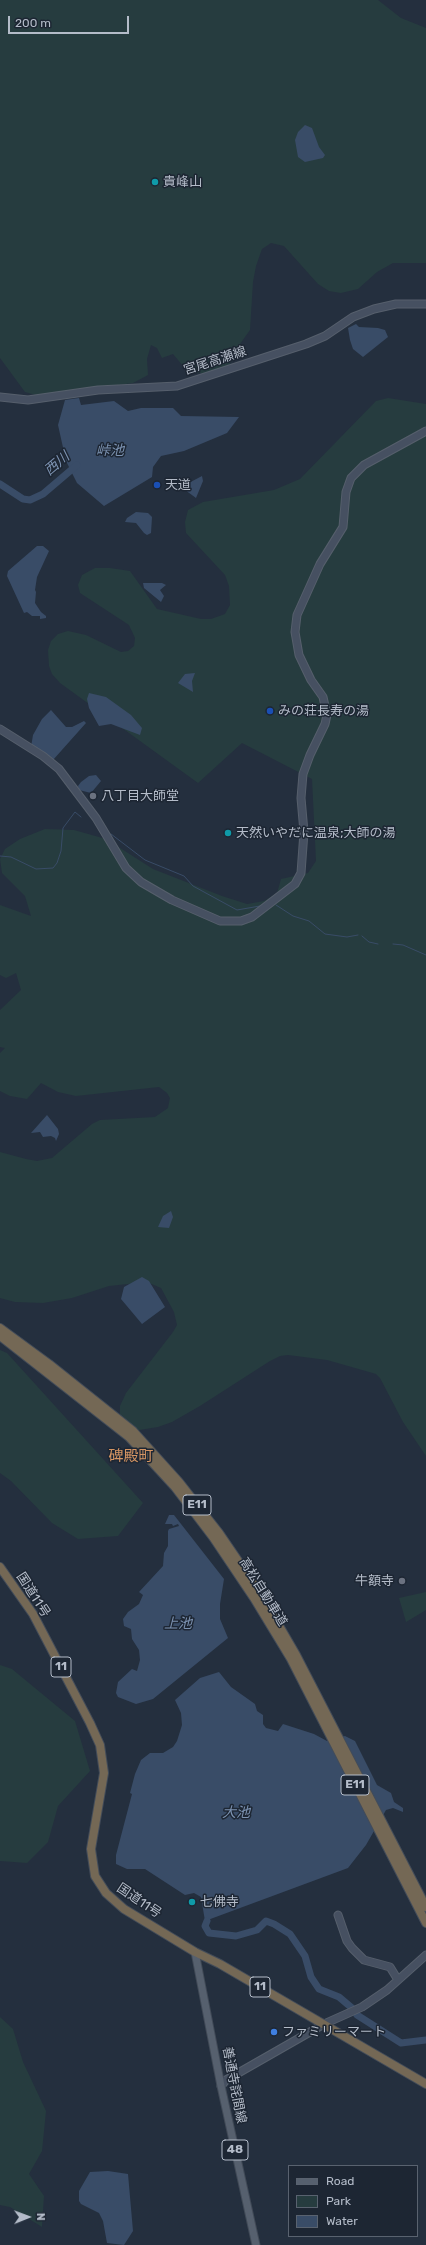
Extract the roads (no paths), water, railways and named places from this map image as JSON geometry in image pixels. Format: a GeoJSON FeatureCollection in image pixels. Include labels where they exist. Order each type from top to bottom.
{"type":"FeatureCollection","features":[{"type":"Feature","properties":{"kind":"highway","name":"高松自動車道"},"geometry":{"type":"LineString","coordinates":[[0,1328],[49,1364],[133,1431],[179,1482],[219,1533],[260,1593],[296,1655],[426,1923]]}},
{"type":"Feature","properties":{"kind":"highway","name":"高松自動車道"},"geometry":{"type":"LineString","coordinates":[[0,1336],[129,1437],[175,1487],[213,1537],[254,1598],[333,1733]]}},
{"type":"Feature","properties":{"kind":"highway","name":"国道11号"},"geometry":{"type":"LineString","coordinates":[[0,1567],[33,1614],[100,1745],[104,1773],[91,1849],[95,1876],[106,1893],[114,1901],[195,1952],[324,2024],[426,2084]]}},
{"type":"Feature","properties":{"kind":"highway","name":"高松自動車道"},"geometry":{"type":"LineString","coordinates":[[384,1834],[426,1907]]}},
{"type":"Feature","properties":{"kind":"main road","name":"善通寺詫間線"},"geometry":{"type":"LineString","coordinates":[[195,1952],[221,2086],[256,2245]]}},
{"type":"Feature","properties":{"kind":"street","name":"宮尾高瀬線"},"geometry":{"type":"LineString","coordinates":[[0,398],[28,400],[98,390],[178,386],[306,344],[325,336],[353,318],[374,310],[396,304],[426,304]]}},
{"type":"Feature","properties":{"kind":"street"},"geometry":{"type":"LineString","coordinates":[[0,729],[43,756],[59,769],[96,818],[126,868],[141,882],[172,900],[220,921],[241,921],[252,917],[295,884],[301,873],[304,839],[301,798],[303,774],[310,755],[325,724],[327,715],[323,697],[311,680],[299,655],[295,632],[297,615],[320,564],[343,527],[346,492],[351,478],[364,464],[426,431]]}},
{"type":"Feature","properties":{"kind":"street"},"geometry":{"type":"LineString","coordinates":[[338,1915],[344,1935],[352,1948],[364,1960],[390,1967],[398,1980]]}},
{"type":"Feature","properties":{"kind":"street"},"geometry":{"type":"LineString","coordinates":[[221,2086],[226,2080],[324,2024],[362,2007],[398,1980],[426,1955]]}},
{"type":"Feature","properties":{"kind":"water"},"geometry":{"type":"Polygon","coordinates":[[[305,125],[312,128],[319,147],[325,155],[323,158],[305,162],[298,157],[295,140],[298,132],[305,125]]]}},
{"type":"Feature","properties":{"kind":"water"},"geometry":{"type":"Polygon","coordinates":[[[356,324],[359,327],[385,330],[388,337],[363,357],[353,349],[350,340],[348,328],[356,324]]]}},
{"type":"Feature","properties":{"kind":"water","name":"峠池"},"geometry":{"type":"Polygon","coordinates":[[[79,398],[81,405],[114,401],[128,411],[141,408],[173,408],[181,416],[239,417],[227,433],[184,451],[161,456],[153,467],[152,477],[104,506],[77,483],[66,461],[58,425],[65,400],[79,398]]]}},
{"type":"Feature","properties":{"kind":"water"},"geometry":{"type":"Polygon","coordinates":[[[202,476],[203,481],[196,498],[181,487],[202,476]]]}},
{"type":"Feature","properties":{"kind":"water"},"geometry":{"type":"Polygon","coordinates":[[[136,512],[148,513],[152,517],[151,533],[147,535],[136,523],[125,522],[127,518],[136,512]]]}},
{"type":"Feature","properties":{"kind":"water"},"geometry":{"type":"Polygon","coordinates":[[[37,546],[43,546],[49,551],[37,577],[35,590],[35,603],[41,612],[46,616],[46,618],[40,619],[40,616],[32,616],[27,612],[24,613],[7,576],[8,571],[37,546]]]}},
{"type":"Feature","properties":{"kind":"water"},"geometry":{"type":"Polygon","coordinates":[[[143,583],[162,583],[166,585],[160,590],[164,596],[161,602],[144,588],[143,583]]]}},
{"type":"Feature","properties":{"kind":"water"},"geometry":{"type":"Polygon","coordinates":[[[195,673],[192,681],[193,692],[178,683],[185,674],[195,673]]]}},
{"type":"Feature","properties":{"kind":"water"},"geometry":{"type":"Polygon","coordinates":[[[89,693],[106,697],[131,715],[142,728],[140,735],[111,724],[99,726],[89,708],[87,699],[89,693]]]}},
{"type":"Feature","properties":{"kind":"water"},"geometry":{"type":"Polygon","coordinates":[[[51,710],[66,727],[72,727],[84,721],[86,723],[53,760],[31,747],[33,735],[42,719],[51,710]]]}},
{"type":"Feature","properties":{"kind":"water"},"geometry":{"type":"Polygon","coordinates":[[[96,775],[101,781],[91,793],[79,790],[78,786],[81,782],[89,776],[96,775]]]}},
{"type":"Feature","properties":{"kind":"water"},"geometry":{"type":"Polygon","coordinates":[[[47,1115],[58,1129],[59,1134],[56,1141],[55,1138],[51,1136],[43,1137],[40,1132],[31,1133],[47,1115]]]}},
{"type":"Feature","properties":{"kind":"water"},"geometry":{"type":"Polygon","coordinates":[[[171,1211],[173,1217],[169,1228],[158,1227],[163,1216],[171,1211]]]}},
{"type":"Feature","properties":{"kind":"water"},"geometry":{"type":"Polygon","coordinates":[[[142,1277],[149,1281],[165,1307],[142,1324],[121,1299],[124,1287],[142,1277]]]}},
{"type":"Feature","properties":{"kind":"water","name":"上池"},"geometry":{"type":"Polygon","coordinates":[[[169,1515],[174,1515],[224,1579],[220,1604],[220,1619],[228,1638],[153,1699],[136,1704],[118,1697],[116,1693],[118,1682],[132,1669],[137,1671],[140,1660],[139,1650],[132,1639],[131,1629],[124,1626],[123,1619],[128,1612],[139,1604],[143,1595],[139,1592],[163,1566],[164,1553],[168,1546],[168,1531],[169,1529],[179,1526],[178,1524],[173,1526],[172,1524],[165,1524],[169,1515]]]}},
{"type":"Feature","properties":{"kind":"water","name":"大池"},"geometry":{"type":"Polygon","coordinates":[[[219,1672],[231,1687],[255,1704],[257,1711],[263,1715],[263,1724],[266,1728],[278,1731],[283,1724],[314,1734],[327,1741],[345,1736],[355,1741],[377,1785],[391,1793],[394,1802],[403,1808],[403,1812],[393,1808],[386,1810],[366,1845],[348,1868],[205,1921],[201,1897],[194,1893],[185,1895],[145,1869],[127,1869],[116,1864],[116,1855],[132,1794],[130,1793],[135,1774],[141,1760],[150,1753],[163,1753],[173,1747],[177,1741],[182,1725],[181,1713],[175,1700],[200,1678],[219,1672]]]}},
{"type":"Feature","properties":{"kind":"water"},"geometry":{"type":"Polygon","coordinates":[[[108,2171],[128,2174],[133,2231],[124,2245],[107,2243],[103,2221],[99,2213],[81,2204],[79,2201],[79,2191],[90,2172],[108,2171]]]}},
{"type":"Feature","properties":{"kind":"waterway","name":"西川"},"geometry":{"type":"LineString","coordinates":[[0,484],[23,499],[30,500],[43,494],[77,465]]}},
{"type":"Feature","properties":{"kind":"waterway"},"geometry":{"type":"LineString","coordinates":[[0,856],[11,857],[36,869],[53,868],[57,863],[61,851],[63,828],[75,812],[81,817]]}},
{"type":"Feature","properties":{"kind":"waterway"},"geometry":{"type":"LineString","coordinates":[[111,834],[145,860],[184,876],[193,886],[237,910],[260,906]]}},
{"type":"Feature","properties":{"kind":"waterway"},"geometry":{"type":"LineString","coordinates":[[276,905],[293,916],[309,921],[325,934],[347,937],[358,935]]}},
{"type":"Feature","properties":{"kind":"waterway"},"geometry":{"type":"LineString","coordinates":[[362,936],[369,942],[378,944]]}},
{"type":"Feature","properties":{"kind":"waterway"},"geometry":{"type":"LineString","coordinates":[[393,944],[403,945],[426,955]]}},
{"type":"Feature","properties":{"kind":"waterway"},"geometry":{"type":"LineString","coordinates":[[207,1921],[205,1926],[209,1933],[236,1936],[257,1930],[266,1921],[274,1924],[290,1934],[305,1956],[311,1977],[319,1989],[339,1997],[352,2008]]}},
{"type":"Feature","properties":{"kind":"waterway"},"geometry":{"type":"LineString","coordinates":[[357,2015],[401,2043],[426,2040]]}},
{"type":"Feature","properties":{"kind":"place","name":"貴峰山"},"geometry":{"type":"Point","coordinates":[155,182]}},
{"type":"Feature","properties":{"kind":"place","name":"天道"},"geometry":{"type":"Point","coordinates":[157,485]}},
{"type":"Feature","properties":{"kind":"place","name":"みの荘長寿の湯"},"geometry":{"type":"Point","coordinates":[270,711]}},
{"type":"Feature","properties":{"kind":"place","name":"八丁目大師堂"},"geometry":{"type":"Point","coordinates":[93,796]}},
{"type":"Feature","properties":{"kind":"place","name":"天然いやだに温泉;大師の湯"},"geometry":{"type":"Point","coordinates":[228,833]}},
{"type":"Feature","properties":{"kind":"place","name":"牛額寺"},"geometry":{"type":"Point","coordinates":[402,1581]}},
{"type":"Feature","properties":{"kind":"place","name":"七佛寺"},"geometry":{"type":"Point","coordinates":[192,1902]}},
{"type":"Feature","properties":{"kind":"place","name":"ファミリーマート"},"geometry":{"type":"Point","coordinates":[274,2032]}},
{"type":"Feature","properties":{"kind":"district","name":"碑殿町"},"geometry":{"type":"Point","coordinates":[131,1457]}}]}
